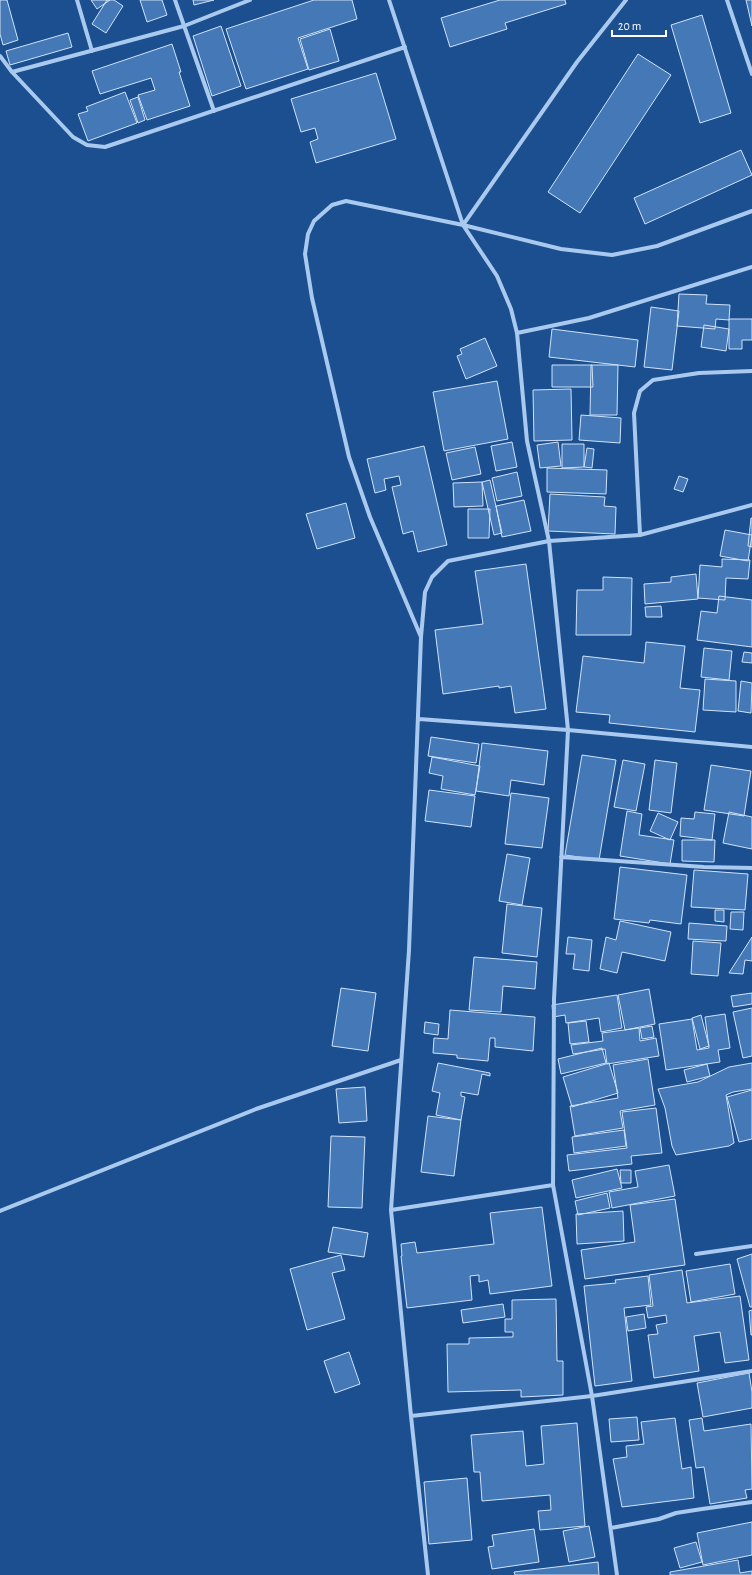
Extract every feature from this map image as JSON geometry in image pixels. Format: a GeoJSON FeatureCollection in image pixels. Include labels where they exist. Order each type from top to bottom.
{"type":"FeatureCollection","features":[{"type":"Feature","properties":{"kind":"street"},"geometry":{"type":"LineString","coordinates":[[77,0],[92,51]]}},
{"type":"Feature","properties":{"kind":"street"},"geometry":{"type":"LineString","coordinates":[[175,0],[214,111]]}},
{"type":"Feature","properties":{"kind":"street"},"geometry":{"type":"LineString","coordinates":[[12,72],[184,26],[250,0]]}},
{"type":"Feature","properties":{"kind":"street"},"geometry":{"type":"LineString","coordinates":[[389,0],[464,225],[497,276],[511,309],[517,333],[527,441],[549,541],[568,730],[554,999],[553,1186],[592,1396],[617,1575]]}},
{"type":"Feature","properties":{"kind":"street"},"geometry":{"type":"LineString","coordinates":[[464,225],[577,62],[626,0]]}},
{"type":"Feature","properties":{"kind":"street"},"geometry":{"type":"LineString","coordinates":[[727,0],[752,74]]}},
{"type":"Feature","properties":{"kind":"street"},"geometry":{"type":"LineString","coordinates":[[0,56],[12,72],[73,136],[87,145],[104,147],[405,47]]}},
{"type":"Feature","properties":{"kind":"street"},"geometry":{"type":"LineString","coordinates":[[421,637],[370,516],[349,457],[312,298],[305,254],[308,234],[314,221],[332,205],[346,201],[464,225],[561,249],[612,255],[657,246],[752,211]]}},
{"type":"Feature","properties":{"kind":"street"},"geometry":{"type":"LineString","coordinates":[[517,333],[589,318],[752,267]]}},
{"type":"Feature","properties":{"kind":"street"},"geometry":{"type":"LineString","coordinates":[[640,535],[634,413],[640,391],[653,380],[699,373],[752,371]]}},
{"type":"Feature","properties":{"kind":"street"},"geometry":{"type":"LineString","coordinates":[[428,1575],[391,1210],[409,943],[419,719],[421,637],[425,592],[432,577],[448,561],[549,541],[640,535],[752,505]]}},
{"type":"Feature","properties":{"kind":"street"},"geometry":{"type":"LineString","coordinates":[[419,719],[752,746]]}},
{"type":"Feature","properties":{"kind":"street"},"geometry":{"type":"LineString","coordinates":[[561,856],[704,868],[752,868]]}},
{"type":"Feature","properties":{"kind":"street"},"geometry":{"type":"LineString","coordinates":[[0,1210],[256,1109],[401,1060]]}},
{"type":"Feature","properties":{"kind":"street"},"geometry":{"type":"LineString","coordinates":[[391,1210],[553,1186]]}},
{"type":"Feature","properties":{"kind":"street"},"geometry":{"type":"LineString","coordinates":[[696,1254],[752,1246]]}},
{"type":"Feature","properties":{"kind":"street"},"geometry":{"type":"LineString","coordinates":[[411,1416],[592,1396],[752,1370]]}},
{"type":"Feature","properties":{"kind":"street"},"geometry":{"type":"LineString","coordinates":[[611,1528],[702,1509],[752,1502]]}},
{"type":"Feature","properties":{"kind":"building"},"geometry":{"type":"Polygon","coordinates":[[[0,0],[7,0],[18,40],[3,45],[0,34],[0,0]]]}},
{"type":"Feature","properties":{"kind":"building"},"geometry":{"type":"Polygon","coordinates":[[[91,0],[110,0],[97,9],[91,0]]]}},
{"type":"Feature","properties":{"kind":"building"},"geometry":{"type":"Polygon","coordinates":[[[107,0],[114,0],[123,6],[106,33],[92,24],[107,0]]]}},
{"type":"Feature","properties":{"kind":"building"},"geometry":{"type":"Polygon","coordinates":[[[140,0],[162,0],[167,15],[147,22],[140,0]]]}},
{"type":"Feature","properties":{"kind":"building"},"geometry":{"type":"Polygon","coordinates":[[[193,0],[214,0],[194,5],[193,0]]]}},
{"type":"Feature","properties":{"kind":"building"},"geometry":{"type":"Polygon","coordinates":[[[314,0],[352,0],[357,19],[298,38],[308,69],[246,89],[226,29],[314,0]]]}},
{"type":"Feature","properties":{"kind":"building"},"geometry":{"type":"Polygon","coordinates":[[[500,0],[565,0],[566,4],[505,23],[507,29],[450,47],[441,18],[500,0]]]}},
{"type":"Feature","properties":{"kind":"building"},"geometry":{"type":"Polygon","coordinates":[[[746,0],[752,0],[752,26],[746,0]]]}},
{"type":"Feature","properties":{"kind":"building"},"geometry":{"type":"Polygon","coordinates":[[[702,15],[731,113],[700,123],[671,25],[702,15]]]}},
{"type":"Feature","properties":{"kind":"building"},"geometry":{"type":"Polygon","coordinates":[[[221,26],[241,86],[212,96],[193,36],[221,26]]]}},
{"type":"Feature","properties":{"kind":"building"},"geometry":{"type":"Polygon","coordinates":[[[330,29],[339,61],[309,70],[300,39],[330,29]]]}},
{"type":"Feature","properties":{"kind":"building"},"geometry":{"type":"Polygon","coordinates":[[[68,33],[72,47],[10,65],[6,51],[68,33]]]}},
{"type":"Feature","properties":{"kind":"building"},"geometry":{"type":"Polygon","coordinates":[[[172,44],[190,106],[147,120],[138,95],[155,90],[151,78],[100,94],[92,71],[172,44]]]}},
{"type":"Feature","properties":{"kind":"building"},"geometry":{"type":"Polygon","coordinates":[[[638,54],[671,75],[580,213],[548,192],[638,54]]]}},
{"type":"Feature","properties":{"kind":"building"},"geometry":{"type":"Polygon","coordinates":[[[376,73],[396,139],[316,163],[310,142],[318,139],[315,128],[301,132],[291,99],[376,73]]]}},
{"type":"Feature","properties":{"kind":"building"},"geometry":{"type":"Polygon","coordinates":[[[125,92],[137,123],[88,141],[78,114],[88,111],[86,107],[125,92]]]}},
{"type":"Feature","properties":{"kind":"building"},"geometry":{"type":"Polygon","coordinates":[[[138,97],[145,120],[138,123],[130,100],[138,97]]]}},
{"type":"Feature","properties":{"kind":"building"},"geometry":{"type":"Polygon","coordinates":[[[741,150],[752,175],[645,224],[634,198],[741,150]]]}},
{"type":"Feature","properties":{"kind":"building"},"geometry":{"type":"Polygon","coordinates":[[[679,294],[707,295],[706,304],[730,305],[729,320],[716,319],[715,329],[677,326],[679,294]]]}},
{"type":"Feature","properties":{"kind":"building"},"geometry":{"type":"Polygon","coordinates":[[[651,307],[679,311],[672,370],[644,367],[651,307]]]}},
{"type":"Feature","properties":{"kind":"building"},"geometry":{"type":"Polygon","coordinates":[[[729,319],[752,319],[752,340],[742,340],[742,349],[729,349],[729,319]]]}},
{"type":"Feature","properties":{"kind":"building"},"geometry":{"type":"Polygon","coordinates":[[[704,325],[729,329],[726,351],[701,347],[704,325]]]}},
{"type":"Feature","properties":{"kind":"building"},"geometry":{"type":"Polygon","coordinates":[[[552,329],[638,340],[635,367],[549,357],[552,329]]]}},
{"type":"Feature","properties":{"kind":"building"},"geometry":{"type":"Polygon","coordinates":[[[485,338],[497,366],[466,379],[457,356],[462,354],[460,349],[485,338]]]}},
{"type":"Feature","properties":{"kind":"building"},"geometry":{"type":"Polygon","coordinates":[[[552,365],[592,365],[593,387],[552,387],[552,365]]]}},
{"type":"Feature","properties":{"kind":"building"},"geometry":{"type":"Polygon","coordinates":[[[591,365],[618,365],[617,415],[590,415],[591,365]]]}},
{"type":"Feature","properties":{"kind":"building"},"geometry":{"type":"Polygon","coordinates":[[[497,381],[508,439],[444,451],[433,392],[497,381]]]}},
{"type":"Feature","properties":{"kind":"building"},"geometry":{"type":"Polygon","coordinates":[[[571,389],[572,440],[534,441],[533,390],[571,389]]]}},
{"type":"Feature","properties":{"kind":"building"},"geometry":{"type":"Polygon","coordinates":[[[581,415],[621,418],[620,443],[579,440],[581,415]]]}},
{"type":"Feature","properties":{"kind":"building"},"geometry":{"type":"Polygon","coordinates":[[[512,442],[517,467],[496,471],[491,446],[512,442]]]}},
{"type":"Feature","properties":{"kind":"building"},"geometry":{"type":"Polygon","coordinates":[[[558,442],[561,466],[540,468],[537,445],[558,442]]]}},
{"type":"Feature","properties":{"kind":"building"},"geometry":{"type":"Polygon","coordinates":[[[562,444],[584,444],[584,467],[562,468],[562,444]]]}},
{"type":"Feature","properties":{"kind":"building"},"geometry":{"type":"Polygon","coordinates":[[[424,446],[447,545],[418,552],[413,531],[403,534],[392,487],[401,485],[399,476],[384,479],[386,490],[375,493],[367,459],[424,446]]]}},
{"type":"Feature","properties":{"kind":"building"},"geometry":{"type":"Polygon","coordinates":[[[475,447],[481,474],[452,480],[446,453],[475,447]]]}},
{"type":"Feature","properties":{"kind":"building"},"geometry":{"type":"Polygon","coordinates":[[[587,448],[594,449],[592,468],[584,467],[587,448]]]}},
{"type":"Feature","properties":{"kind":"building"},"geometry":{"type":"Polygon","coordinates":[[[547,468],[607,470],[606,494],[547,492],[547,468]]]}},
{"type":"Feature","properties":{"kind":"building"},"geometry":{"type":"Polygon","coordinates":[[[517,472],[522,496],[497,501],[492,478],[517,472]]]}},
{"type":"Feature","properties":{"kind":"building"},"geometry":{"type":"Polygon","coordinates":[[[679,476],[688,479],[683,492],[674,489],[679,476]]]}},
{"type":"Feature","properties":{"kind":"building"},"geometry":{"type":"Polygon","coordinates":[[[490,480],[502,533],[494,535],[482,482],[490,480]]]}},
{"type":"Feature","properties":{"kind":"building"},"geometry":{"type":"Polygon","coordinates":[[[482,482],[483,506],[454,507],[453,483],[482,482]]]}},
{"type":"Feature","properties":{"kind":"building"},"geometry":{"type":"Polygon","coordinates":[[[550,494],[605,497],[604,506],[616,507],[615,534],[548,531],[550,494]]]}},
{"type":"Feature","properties":{"kind":"building"},"geometry":{"type":"Polygon","coordinates":[[[524,500],[531,531],[502,537],[496,506],[524,500]]]}},
{"type":"Feature","properties":{"kind":"building"},"geometry":{"type":"Polygon","coordinates":[[[346,503],[355,538],[317,549],[306,514],[346,503]]]}},
{"type":"Feature","properties":{"kind":"building"},"geometry":{"type":"Polygon","coordinates":[[[468,509],[490,509],[489,538],[468,538],[468,509]]]}},
{"type":"Feature","properties":{"kind":"building"},"geometry":{"type":"Polygon","coordinates":[[[752,518],[752,547],[748,546],[752,518]]]}},
{"type":"Feature","properties":{"kind":"building"},"geometry":{"type":"Polygon","coordinates":[[[725,530],[752,535],[748,561],[720,556],[725,530]]]}},
{"type":"Feature","properties":{"kind":"building"},"geometry":{"type":"Polygon","coordinates":[[[722,559],[750,560],[748,579],[726,578],[725,600],[698,598],[700,565],[722,567],[722,559]]]}},
{"type":"Feature","properties":{"kind":"building"},"geometry":{"type":"Polygon","coordinates":[[[526,564],[546,709],[515,713],[511,686],[499,688],[499,686],[443,694],[435,630],[483,624],[475,571],[526,564]]]}},
{"type":"Feature","properties":{"kind":"building"},"geometry":{"type":"Polygon","coordinates":[[[696,574],[698,599],[645,604],[644,584],[671,582],[671,577],[696,574]]]}},
{"type":"Feature","properties":{"kind":"building"},"geometry":{"type":"Polygon","coordinates":[[[603,577],[632,578],[631,635],[576,635],[577,590],[603,590],[603,577]]]}},
{"type":"Feature","properties":{"kind":"building"},"geometry":{"type":"Polygon","coordinates":[[[719,596],[752,600],[752,647],[697,640],[701,611],[717,613],[719,596]]]}},
{"type":"Feature","properties":{"kind":"building"},"geometry":{"type":"Polygon","coordinates":[[[661,606],[662,617],[646,617],[645,607],[661,606]]]}},
{"type":"Feature","properties":{"kind":"building"},"geometry":{"type":"Polygon","coordinates":[[[646,642],[685,646],[680,688],[700,690],[695,732],[609,723],[610,715],[576,712],[583,656],[644,663],[646,642]]]}},
{"type":"Feature","properties":{"kind":"building"},"geometry":{"type":"Polygon","coordinates":[[[704,648],[732,651],[729,680],[701,677],[704,648]]]}},
{"type":"Feature","properties":{"kind":"building"},"geometry":{"type":"Polygon","coordinates":[[[744,652],[752,653],[752,663],[742,662],[744,652]]]}},
{"type":"Feature","properties":{"kind":"building"},"geometry":{"type":"Polygon","coordinates":[[[705,679],[736,681],[736,712],[703,710],[705,679]]]}},
{"type":"Feature","properties":{"kind":"building"},"geometry":{"type":"Polygon","coordinates":[[[741,681],[752,683],[751,713],[738,711],[741,681]]]}},
{"type":"Feature","properties":{"kind":"building"},"geometry":{"type":"Polygon","coordinates":[[[431,737],[479,744],[476,763],[428,756],[431,737]]]}},
{"type":"Feature","properties":{"kind":"building"},"geometry":{"type":"Polygon","coordinates":[[[482,743],[548,751],[544,785],[511,780],[509,796],[476,791],[482,743]]]}},
{"type":"Feature","properties":{"kind":"building"},"geometry":{"type":"Polygon","coordinates":[[[582,755],[616,760],[599,860],[565,855],[582,755]]]}},
{"type":"Feature","properties":{"kind":"building"},"geometry":{"type":"Polygon","coordinates":[[[432,757],[480,766],[475,795],[441,789],[443,776],[429,773],[432,757]]]}},
{"type":"Feature","properties":{"kind":"building"},"geometry":{"type":"Polygon","coordinates":[[[623,760],[645,764],[636,811],[614,807],[623,760]]]}},
{"type":"Feature","properties":{"kind":"building"},"geometry":{"type":"Polygon","coordinates":[[[655,760],[677,763],[671,813],[649,810],[655,760]]]}},
{"type":"Feature","properties":{"kind":"building"},"geometry":{"type":"Polygon","coordinates":[[[711,765],[751,771],[744,816],[704,810],[711,765]]]}},
{"type":"Feature","properties":{"kind":"building"},"geometry":{"type":"Polygon","coordinates":[[[429,790],[475,796],[471,827],[425,821],[429,790]]]}},
{"type":"Feature","properties":{"kind":"building"},"geometry":{"type":"Polygon","coordinates":[[[511,793],[549,798],[542,848],[505,844],[511,793]]]}},
{"type":"Feature","properties":{"kind":"building"},"geometry":{"type":"Polygon","coordinates":[[[627,811],[642,814],[639,835],[674,840],[670,864],[620,856],[627,811]]]}},
{"type":"Feature","properties":{"kind":"building"},"geometry":{"type":"Polygon","coordinates":[[[695,812],[715,814],[712,840],[680,836],[681,818],[694,819],[695,812]]]}},
{"type":"Feature","properties":{"kind":"building"},"geometry":{"type":"Polygon","coordinates":[[[729,812],[752,817],[752,849],[723,843],[729,812]]]}},
{"type":"Feature","properties":{"kind":"building"},"geometry":{"type":"Polygon","coordinates":[[[658,813],[678,822],[670,840],[650,831],[658,813]]]}},
{"type":"Feature","properties":{"kind":"building"},"geometry":{"type":"Polygon","coordinates":[[[682,840],[715,840],[714,862],[682,861],[682,840]]]}},
{"type":"Feature","properties":{"kind":"building"},"geometry":{"type":"Polygon","coordinates":[[[507,854],[530,858],[522,905],[499,901],[507,854]]]}},
{"type":"Feature","properties":{"kind":"building"},"geometry":{"type":"Polygon","coordinates":[[[620,867],[687,875],[681,924],[650,920],[649,923],[614,919],[620,867]]]}},
{"type":"Feature","properties":{"kind":"building"},"geometry":{"type":"Polygon","coordinates":[[[694,870],[748,874],[745,910],[691,907],[694,870]]]}},
{"type":"Feature","properties":{"kind":"building"},"geometry":{"type":"Polygon","coordinates":[[[507,904],[542,908],[537,957],[502,953],[507,904]]]}},
{"type":"Feature","properties":{"kind":"building"},"geometry":{"type":"Polygon","coordinates":[[[715,910],[724,910],[724,922],[715,921],[715,910]]]}},
{"type":"Feature","properties":{"kind":"building"},"geometry":{"type":"Polygon","coordinates":[[[731,912],[744,912],[743,930],[730,929],[731,912]]]}},
{"type":"Feature","properties":{"kind":"building"},"geometry":{"type":"Polygon","coordinates":[[[620,921],[671,932],[665,961],[622,952],[617,973],[600,969],[606,937],[616,940],[620,921]]]}},
{"type":"Feature","properties":{"kind":"building"},"geometry":{"type":"Polygon","coordinates":[[[689,923],[727,926],[726,941],[688,939],[689,923]]]}},
{"type":"Feature","properties":{"kind":"building"},"geometry":{"type":"Polygon","coordinates":[[[568,937],[592,940],[589,971],[573,969],[575,954],[566,954],[568,937]]]}},
{"type":"Feature","properties":{"kind":"building"},"geometry":{"type":"Polygon","coordinates":[[[752,937],[752,961],[745,960],[743,974],[729,973],[752,937]]]}},
{"type":"Feature","properties":{"kind":"building"},"geometry":{"type":"Polygon","coordinates":[[[693,941],[721,943],[718,976],[691,974],[693,941]]]}},
{"type":"Feature","properties":{"kind":"building"},"geometry":{"type":"Polygon","coordinates":[[[474,957],[537,962],[535,989],[503,986],[501,1012],[469,1010],[474,957]]]}},
{"type":"Feature","properties":{"kind":"building"},"geometry":{"type":"Polygon","coordinates":[[[341,988],[376,993],[368,1051],[332,1046],[341,988]]]}},
{"type":"Feature","properties":{"kind":"building"},"geometry":{"type":"Polygon","coordinates":[[[649,989],[655,1024],[625,1030],[618,995],[649,989]]]}},
{"type":"Feature","properties":{"kind":"building"},"geometry":{"type":"Polygon","coordinates":[[[752,993],[752,1004],[733,1007],[731,996],[752,993]]]}},
{"type":"Feature","properties":{"kind":"building"},"geometry":{"type":"Polygon","coordinates":[[[617,995],[622,1028],[601,1032],[599,1018],[566,1023],[565,1015],[553,1017],[552,1005],[617,995]]]}},
{"type":"Feature","properties":{"kind":"building"},"geometry":{"type":"Polygon","coordinates":[[[752,1008],[752,1056],[743,1058],[733,1012],[752,1008]]]}},
{"type":"Feature","properties":{"kind":"building"},"geometry":{"type":"Polygon","coordinates":[[[450,1010],[535,1017],[533,1051],[495,1047],[495,1038],[490,1038],[488,1061],[457,1058],[457,1055],[433,1053],[434,1038],[448,1039],[450,1010]]]}},
{"type":"Feature","properties":{"kind":"building"},"geometry":{"type":"Polygon","coordinates":[[[725,1014],[730,1048],[718,1050],[720,1062],[666,1070],[659,1024],[692,1019],[697,1050],[709,1048],[705,1017],[725,1014]]]}},
{"type":"Feature","properties":{"kind":"building"},"geometry":{"type":"Polygon","coordinates":[[[701,1015],[709,1046],[700,1049],[692,1018],[701,1015]]]}},
{"type":"Feature","properties":{"kind":"building"},"geometry":{"type":"Polygon","coordinates":[[[586,1021],[589,1042],[570,1044],[568,1023],[586,1021]]]}},
{"type":"Feature","properties":{"kind":"building"},"geometry":{"type":"Polygon","coordinates":[[[425,1022],[439,1024],[438,1035],[424,1033],[425,1022]]]}},
{"type":"Feature","properties":{"kind":"building"},"geometry":{"type":"Polygon","coordinates":[[[652,1026],[654,1037],[642,1039],[640,1028],[652,1026]]]}},
{"type":"Feature","properties":{"kind":"building"},"geometry":{"type":"Polygon","coordinates":[[[639,1028],[640,1041],[656,1038],[659,1056],[607,1064],[605,1049],[573,1054],[571,1045],[603,1041],[602,1033],[639,1028]]]}},
{"type":"Feature","properties":{"kind":"building"},"geometry":{"type":"Polygon","coordinates":[[[602,1048],[606,1063],[561,1074],[558,1059],[602,1048]]]}},
{"type":"Feature","properties":{"kind":"building"},"geometry":{"type":"Polygon","coordinates":[[[648,1059],[655,1105],[620,1111],[623,1128],[575,1136],[570,1106],[618,1098],[613,1065],[648,1059]]]}},
{"type":"Feature","properties":{"kind":"building"},"geometry":{"type":"Polygon","coordinates":[[[438,1063],[490,1073],[490,1076],[482,1074],[478,1095],[461,1092],[461,1096],[465,1097],[461,1120],[436,1115],[440,1093],[432,1091],[438,1063]]]}},
{"type":"Feature","properties":{"kind":"building"},"geometry":{"type":"Polygon","coordinates":[[[609,1063],[618,1093],[572,1107],[563,1077],[609,1063]]]}},
{"type":"Feature","properties":{"kind":"building"},"geometry":{"type":"Polygon","coordinates":[[[752,1063],[752,1089],[733,1092],[726,1095],[734,1143],[729,1146],[676,1155],[672,1146],[665,1108],[658,1089],[698,1082],[729,1067],[752,1063]]]}},
{"type":"Feature","properties":{"kind":"building"},"geometry":{"type":"Polygon","coordinates":[[[707,1064],[710,1076],[687,1082],[684,1070],[707,1064]]]}},
{"type":"Feature","properties":{"kind":"building"},"geometry":{"type":"Polygon","coordinates":[[[365,1087],[367,1121],[339,1123],[336,1089],[365,1087]]]}},
{"type":"Feature","properties":{"kind":"building"},"geometry":{"type":"Polygon","coordinates":[[[752,1090],[752,1139],[739,1142],[727,1097],[752,1090]]]}},
{"type":"Feature","properties":{"kind":"building"},"geometry":{"type":"Polygon","coordinates":[[[656,1108],[662,1153],[631,1156],[632,1164],[569,1171],[567,1155],[627,1148],[622,1112],[656,1108]]]}},
{"type":"Feature","properties":{"kind":"building"},"geometry":{"type":"Polygon","coordinates":[[[428,1116],[461,1120],[454,1176],[421,1172],[428,1116]]]}},
{"type":"Feature","properties":{"kind":"building"},"geometry":{"type":"Polygon","coordinates":[[[624,1130],[626,1146],[574,1153],[572,1137],[624,1130]]]}},
{"type":"Feature","properties":{"kind":"building"},"geometry":{"type":"Polygon","coordinates":[[[331,1136],[365,1137],[362,1208],[328,1207],[331,1136]]]}},
{"type":"Feature","properties":{"kind":"building"},"geometry":{"type":"Polygon","coordinates":[[[669,1165],[675,1196],[612,1208],[609,1192],[638,1187],[635,1171],[669,1165]]]}},
{"type":"Feature","properties":{"kind":"building"},"geometry":{"type":"Polygon","coordinates":[[[617,1169],[622,1188],[576,1198],[572,1180],[617,1169]]]}},
{"type":"Feature","properties":{"kind":"building"},"geometry":{"type":"Polygon","coordinates":[[[620,1170],[631,1170],[631,1183],[621,1183],[620,1170]]]}},
{"type":"Feature","properties":{"kind":"building"},"geometry":{"type":"Polygon","coordinates":[[[607,1193],[610,1208],[578,1215],[575,1201],[607,1193]]]}},
{"type":"Feature","properties":{"kind":"building"},"geometry":{"type":"Polygon","coordinates":[[[675,1199],[685,1265],[585,1279],[581,1250],[635,1242],[630,1205],[675,1199]]]}},
{"type":"Feature","properties":{"kind":"building"},"geometry":{"type":"Polygon","coordinates":[[[542,1207],[552,1286],[490,1294],[488,1280],[479,1282],[479,1275],[470,1276],[472,1300],[407,1308],[401,1244],[415,1242],[417,1253],[494,1244],[490,1213],[542,1207]]]}},
{"type":"Feature","properties":{"kind":"building"},"geometry":{"type":"Polygon","coordinates":[[[623,1211],[624,1241],[577,1244],[576,1214],[623,1211]]]}},
{"type":"Feature","properties":{"kind":"building"},"geometry":{"type":"Polygon","coordinates":[[[333,1227],[368,1233],[364,1257],[328,1252],[333,1227]]]}},
{"type":"Feature","properties":{"kind":"building"},"geometry":{"type":"Polygon","coordinates":[[[752,1254],[752,1307],[750,1307],[737,1259],[752,1254]]]}},
{"type":"Feature","properties":{"kind":"building"},"geometry":{"type":"Polygon","coordinates":[[[341,1255],[345,1270],[332,1273],[345,1319],[307,1330],[290,1269],[341,1255]]]}},
{"type":"Feature","properties":{"kind":"building"},"geometry":{"type":"Polygon","coordinates":[[[730,1264],[735,1294],[691,1302],[686,1271],[730,1264]]]}},
{"type":"Feature","properties":{"kind":"building"},"geometry":{"type":"Polygon","coordinates":[[[682,1270],[687,1303],[740,1296],[749,1360],[725,1363],[720,1332],[694,1336],[699,1371],[654,1378],[648,1335],[658,1334],[656,1325],[667,1323],[666,1315],[648,1318],[646,1307],[653,1306],[649,1275],[682,1270]]]}},
{"type":"Feature","properties":{"kind":"building"},"geometry":{"type":"Polygon","coordinates":[[[648,1276],[651,1305],[624,1308],[632,1381],[595,1386],[584,1286],[616,1283],[615,1280],[648,1276]]]}},
{"type":"Feature","properties":{"kind":"building"},"geometry":{"type":"Polygon","coordinates":[[[556,1299],[557,1361],[563,1361],[563,1395],[521,1397],[521,1390],[448,1392],[447,1344],[469,1344],[469,1338],[513,1337],[513,1332],[505,1332],[505,1319],[512,1319],[512,1300],[556,1299]]]}},
{"type":"Feature","properties":{"kind":"building"},"geometry":{"type":"Polygon","coordinates":[[[503,1304],[505,1317],[463,1323],[461,1310],[503,1304]]]}},
{"type":"Feature","properties":{"kind":"building"},"geometry":{"type":"Polygon","coordinates":[[[752,1310],[752,1335],[751,1335],[749,1311],[752,1310]]]}},
{"type":"Feature","properties":{"kind":"building"},"geometry":{"type":"Polygon","coordinates":[[[644,1314],[646,1328],[628,1331],[626,1317],[644,1314]]]}},
{"type":"Feature","properties":{"kind":"building"},"geometry":{"type":"Polygon","coordinates":[[[349,1352],[360,1384],[335,1393],[324,1361],[349,1352]]]}},
{"type":"Feature","properties":{"kind":"building"},"geometry":{"type":"Polygon","coordinates":[[[749,1373],[752,1392],[752,1408],[703,1417],[697,1383],[749,1373]]]}},
{"type":"Feature","properties":{"kind":"building"},"geometry":{"type":"Polygon","coordinates":[[[637,1417],[639,1440],[611,1442],[609,1419],[637,1417]]]}},
{"type":"Feature","properties":{"kind":"building"},"geometry":{"type":"Polygon","coordinates":[[[675,1418],[682,1469],[691,1467],[694,1498],[622,1507],[613,1459],[627,1457],[626,1446],[644,1444],[641,1422],[675,1418]]]}},
{"type":"Feature","properties":{"kind":"building"},"geometry":{"type":"Polygon","coordinates":[[[702,1418],[704,1431],[751,1424],[752,1489],[745,1490],[747,1498],[710,1504],[704,1467],[696,1468],[689,1420],[702,1418]]]}},
{"type":"Feature","properties":{"kind":"building"},"geometry":{"type":"Polygon","coordinates":[[[577,1423],[585,1526],[540,1530],[538,1511],[551,1510],[550,1495],[482,1501],[480,1472],[474,1472],[471,1435],[523,1431],[526,1466],[544,1464],[541,1426],[577,1423]]]}},
{"type":"Feature","properties":{"kind":"building"},"geometry":{"type":"Polygon","coordinates":[[[467,1478],[472,1540],[429,1544],[424,1482],[467,1478]]]}},
{"type":"Feature","properties":{"kind":"building"},"geometry":{"type":"Polygon","coordinates":[[[752,1522],[752,1555],[703,1565],[697,1533],[752,1522]]]}},
{"type":"Feature","properties":{"kind":"building"},"geometry":{"type":"Polygon","coordinates":[[[589,1526],[595,1557],[569,1562],[563,1531],[589,1526]]]}},
{"type":"Feature","properties":{"kind":"building"},"geometry":{"type":"Polygon","coordinates":[[[534,1529],[539,1562],[492,1569],[488,1547],[494,1546],[492,1535],[534,1529]]]}},
{"type":"Feature","properties":{"kind":"building"},"geometry":{"type":"Polygon","coordinates":[[[696,1542],[702,1562],[680,1568],[674,1548],[696,1542]]]}},
{"type":"Feature","properties":{"kind":"building"},"geometry":{"type":"Polygon","coordinates":[[[738,1560],[740,1573],[752,1571],[752,1575],[670,1575],[670,1572],[738,1560]]]}},
{"type":"Feature","properties":{"kind":"building"},"geometry":{"type":"Polygon","coordinates":[[[598,1562],[599,1575],[515,1575],[514,1572],[598,1562]]]}}]}
